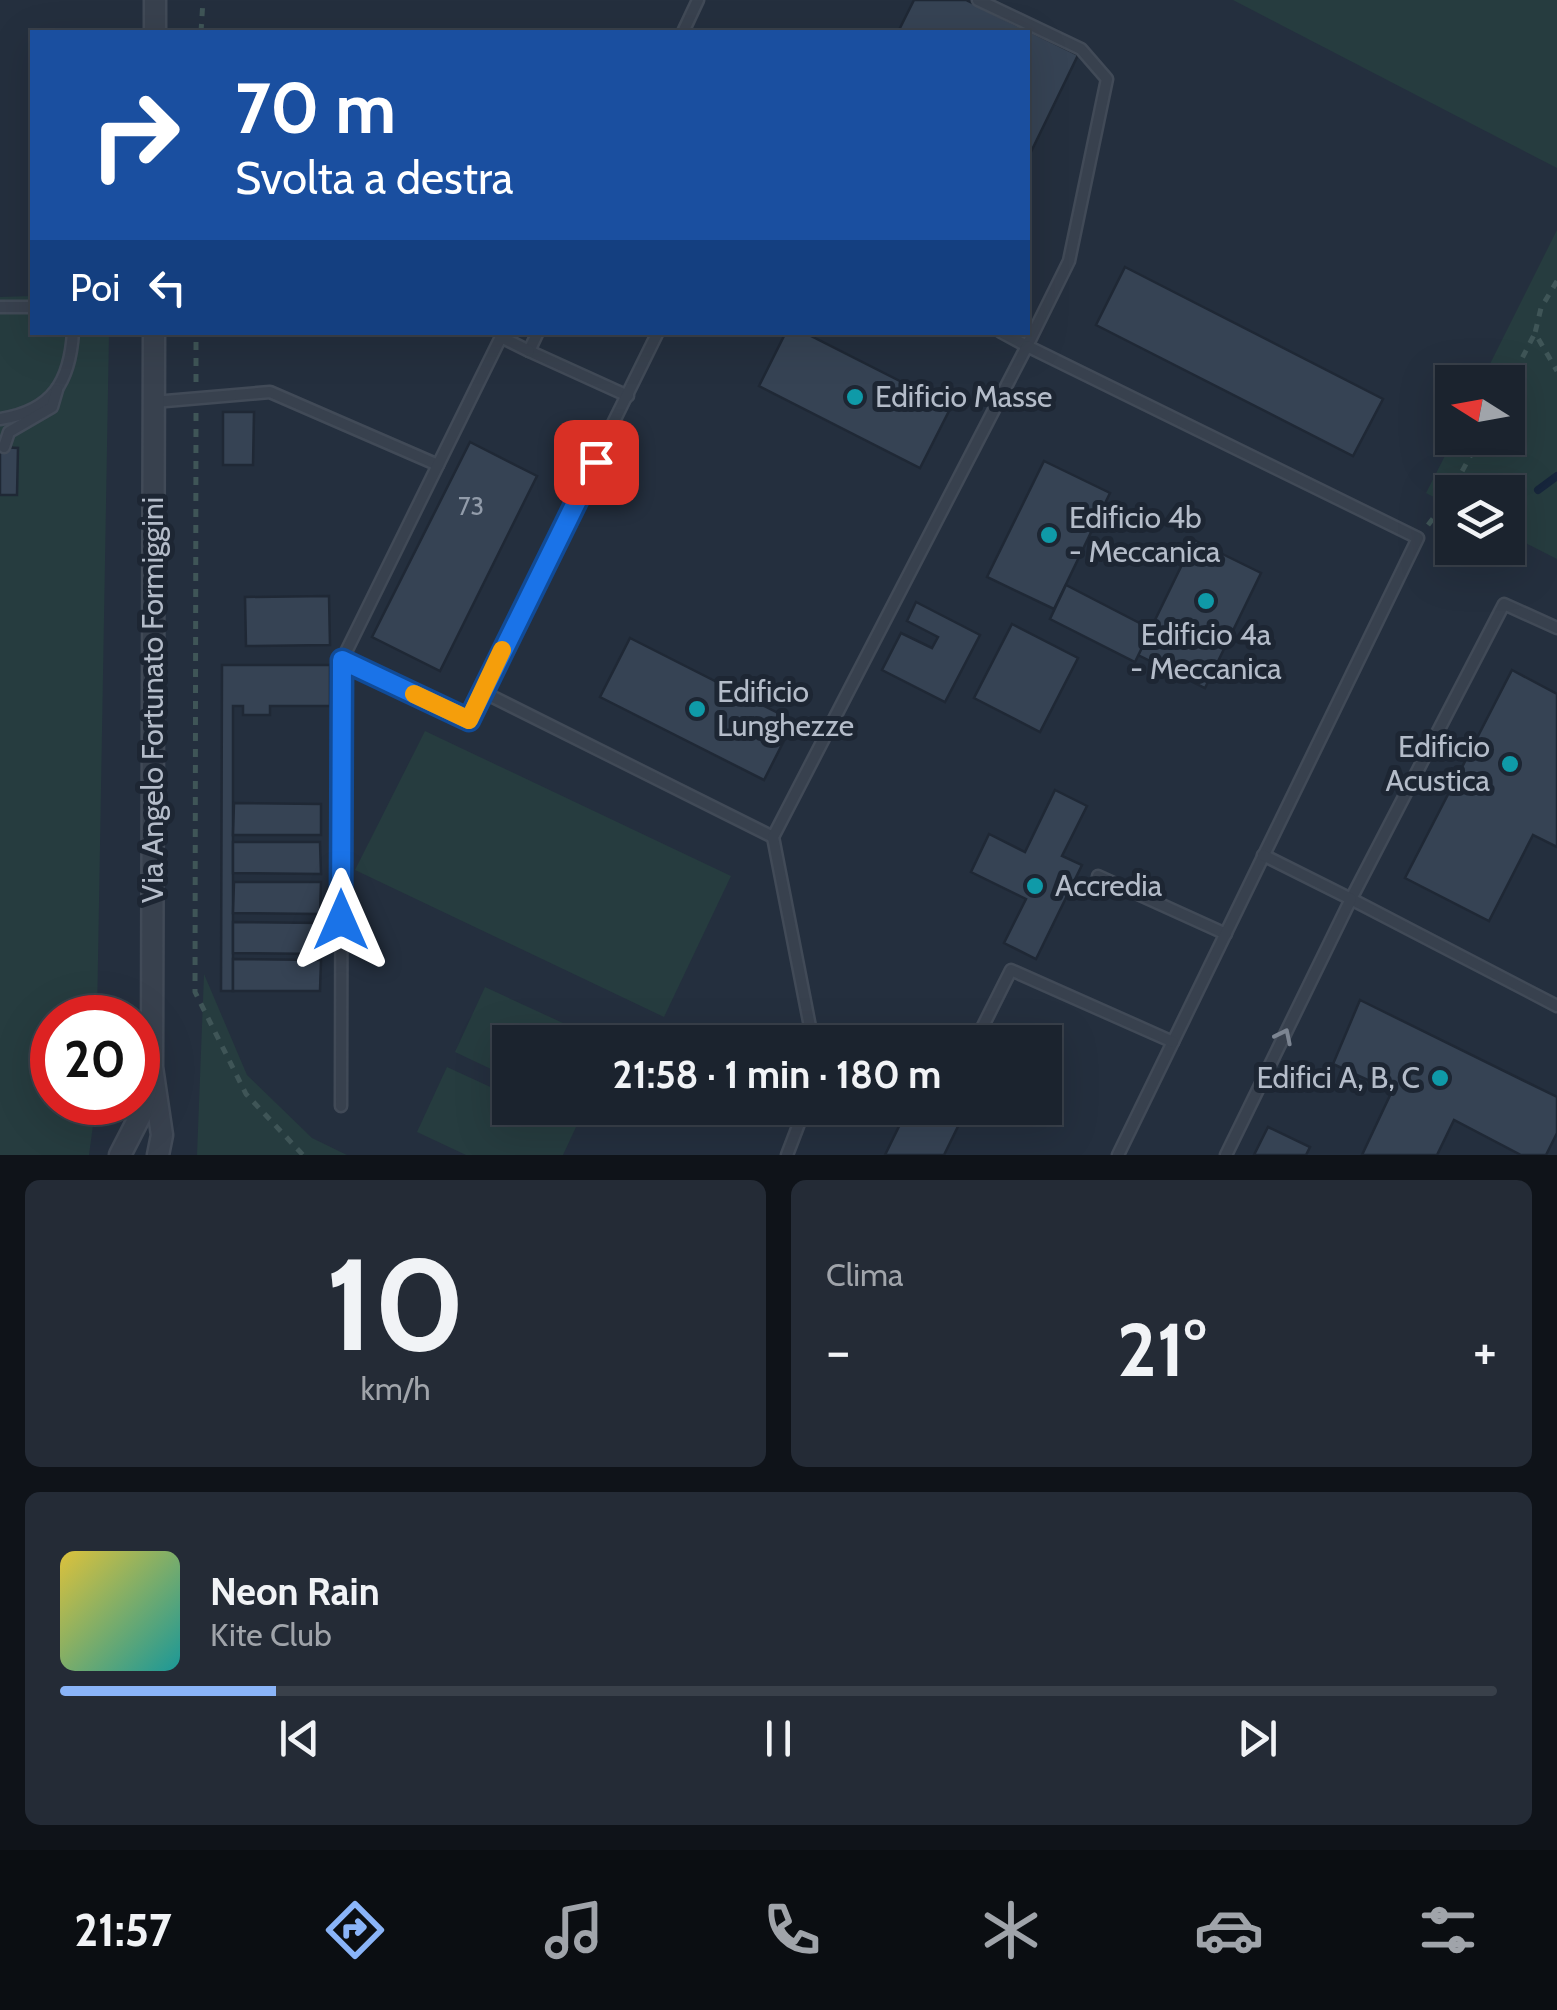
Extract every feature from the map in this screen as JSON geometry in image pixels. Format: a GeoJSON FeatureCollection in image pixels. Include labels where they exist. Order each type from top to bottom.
{"type":"FeatureCollection","features":[{"type":"Feature","properties":{"kind":"street"},"geometry":{"type":"LineString","coordinates":[[155,0],[155,30]]}},
{"type":"Feature","properties":{"kind":"street","name":"Via Angelo Fortunato Formiggini"},"geometry":{"type":"LineString","coordinates":[[152,995],[154,335]]}},
{"type":"Feature","properties":{"kind":"street","name":"Via Angelo Fortunato Formiggini"},"geometry":{"type":"LineString","coordinates":[[158,1155],[160,1121]]}},
{"type":"Feature","properties":{"kind":"street","name":"Via Angelo Fortunato Formiggini"},"geometry":{"type":"LineString","coordinates":[[120,1155],[135,1125]]}},
{"type":"Feature","properties":{"kind":"lane"},"geometry":{"type":"LineString","coordinates":[[684,30],[698,0]]}},
{"type":"Feature","properties":{"kind":"lane"},"geometry":{"type":"LineString","coordinates":[[810,1025],[773,837],[1070,261],[1106,79],[1080,49],[978,0]]}},
{"type":"Feature","properties":{"kind":"lane"},"geometry":{"type":"LineString","coordinates":[[0,307],[30,308]]}},
{"type":"Feature","properties":{"kind":"lane"},"geometry":{"type":"LineString","coordinates":[[0,419],[32,408],[58,388],[70,371],[73,335]]}},
{"type":"Feature","properties":{"kind":"lane"},"geometry":{"type":"LineString","coordinates":[[529,351],[537,335]]}},
{"type":"Feature","properties":{"kind":"lane"},"geometry":{"type":"LineString","coordinates":[[342,660],[469,720],[657,335]]}},
{"type":"Feature","properties":{"kind":"lane"},"geometry":{"type":"LineString","coordinates":[[1007,335],[1418,538],[1118,1155]]}},
{"type":"Feature","properties":{"kind":"lane"},"geometry":{"type":"LineString","coordinates":[[340,1106],[342,660],[501,337],[628,396]]}},
{"type":"Feature","properties":{"kind":"lane"},"geometry":{"type":"LineString","coordinates":[[4,447],[9,432],[52,407],[58,388]]}},
{"type":"Feature","properties":{"kind":"lane"},"geometry":{"type":"LineString","coordinates":[[154,402],[270,392],[438,465]]}},
{"type":"Feature","properties":{"kind":"lane"},"geometry":{"type":"LineString","coordinates":[[1226,1155],[1504,604],[1557,628]]}},
{"type":"Feature","properties":{"kind":"lane"},"geometry":{"type":"LineString","coordinates":[[481,691],[773,837]]}},
{"type":"Feature","properties":{"kind":"lane"},"geometry":{"type":"LineString","coordinates":[[1263,855],[1557,1006]]}},
{"type":"Feature","properties":{"kind":"lane"},"geometry":{"type":"LineString","coordinates":[[1098,876],[1226,934]]}},
{"type":"Feature","properties":{"kind":"lane"},"geometry":{"type":"LineString","coordinates":[[984,1025],[1011,970],[1173,1042]]}},
{"type":"Feature","properties":{"kind":"lane"},"geometry":{"type":"LineString","coordinates":[[786,1155],[798,1125]]}},
{"type":"Feature","properties":{"kind":"path"},"geometry":{"type":"LineString","coordinates":[[202,30],[203,0]]}},
{"type":"Feature","properties":{"kind":"path"},"geometry":{"type":"LineString","coordinates":[[1519,365],[1536,334],[1541,308],[1557,281]]}},
{"type":"Feature","properties":{"kind":"path"},"geometry":{"type":"LineString","coordinates":[[1536,334],[1557,370]]}},
{"type":"Feature","properties":{"kind":"path"},"geometry":{"type":"LineString","coordinates":[[196,335],[195,992],[246,1094],[303,1155]]}},
{"type":"Feature","properties":{"kind":"path"},"geometry":{"type":"LineString","coordinates":[[1418,538],[1446,503],[1471,455]]}},
{"type":"Feature","properties":{"kind":"green space"},"geometry":{"type":"Polygon","coordinates":[[[1233,0],[1557,0],[1557,168],[1233,0]]]}},
{"type":"Feature","properties":{"kind":"green space"},"geometry":{"type":"Polygon","coordinates":[[[1557,230],[1557,559],[1525,543],[1525,475],[1435,475],[1445,455],[1525,455],[1525,365],[1490,365],[1557,230]]]}},
{"type":"Feature","properties":{"kind":"green space"},"geometry":{"type":"Polygon","coordinates":[[[30,296],[30,335],[109,335],[97,995],[30,995],[30,1125],[93,1125],[89,1155],[0,1155],[0,297],[30,296]]]}},
{"type":"Feature","properties":{"kind":"green space"},"geometry":{"type":"Polygon","coordinates":[[[1435,475],[1435,498],[1426,493],[1435,475]]]}},
{"type":"Feature","properties":{"kind":"green space"},"geometry":{"type":"Polygon","coordinates":[[[425,731],[731,876],[664,1017],[355,870],[425,731]]]}},
{"type":"Feature","properties":{"kind":"green space"},"geometry":{"type":"Polygon","coordinates":[[[204,974],[247,1075],[312,1138],[347,1155],[197,1155],[204,974]]]}},
{"type":"Feature","properties":{"kind":"green space"},"geometry":{"type":"Polygon","coordinates":[[[485,987],[567,1025],[492,1025],[492,1069],[455,1052],[485,987]]]}},
{"type":"Feature","properties":{"kind":"green space"},"geometry":{"type":"Polygon","coordinates":[[[447,1067],[492,1088],[492,1125],[576,1127],[563,1155],[466,1155],[417,1132],[447,1067]]]}},
{"type":"Feature","properties":{"kind":"building"},"geometry":{"type":"Polygon","coordinates":[[[914,0],[966,0],[1027,30],[899,30],[914,0]]]}},
{"type":"Feature","properties":{"kind":"building"},"geometry":{"type":"Polygon","coordinates":[[[1030,31],[1078,55],[1030,154],[1030,31]]]}},
{"type":"Feature","properties":{"kind":"building"},"geometry":{"type":"Polygon","coordinates":[[[1125,267],[1383,399],[1353,456],[1096,325],[1125,267]]]}},
{"type":"Feature","properties":{"kind":"building","name":"Edificio Masse"},"geometry":{"type":"Polygon","coordinates":[[[784,335],[809,335],[951,407],[920,468],[759,386],[784,335]]]}},
{"type":"Feature","properties":{"kind":"building"},"geometry":{"type":"Polygon","coordinates":[[[223,412],[254,412],[253,465],[223,465],[223,412]]]}},
{"type":"Feature","properties":{"kind":"building"},"geometry":{"type":"Polygon","coordinates":[[[470,442],[537,476],[440,671],[372,637],[470,442]]]}},
{"type":"Feature","properties":{"kind":"building"},"geometry":{"type":"Polygon","coordinates":[[[0,447],[18,448],[17,495],[0,495],[0,447]]]}},
{"type":"Feature","properties":{"kind":"building","name":"Edificio 4b - Meccanica"},"geometry":{"type":"Polygon","coordinates":[[[1044,461],[1110,493],[1054,609],[987,577],[1044,461]]]}},
{"type":"Feature","properties":{"kind":"building","name":"Edificio 4a - Meccanica"},"geometry":{"type":"Polygon","coordinates":[[[1194,540],[1261,573],[1205,688],[1138,655],[1194,540]]]}},
{"type":"Feature","properties":{"kind":"building"},"geometry":{"type":"Polygon","coordinates":[[[1066,585],[1151,629],[1135,662],[1050,619],[1066,585]]]}},
{"type":"Feature","properties":{"kind":"building"},"geometry":{"type":"Polygon","coordinates":[[[329,596],[330,645],[246,646],[245,597],[329,596]]]}},
{"type":"Feature","properties":{"kind":"building"},"geometry":{"type":"Polygon","coordinates":[[[916,602],[980,635],[945,702],[882,670],[901,633],[932,648],[938,637],[907,621],[916,602]]]}},
{"type":"Feature","properties":{"kind":"building"},"geometry":{"type":"Polygon","coordinates":[[[1012,624],[1078,658],[1040,732],[974,698],[1012,624]]]}},
{"type":"Feature","properties":{"kind":"building","name":"Edificio Lunghezze"},"geometry":{"type":"Polygon","coordinates":[[[630,638],[794,721],[764,780],[600,697],[630,638]]]}},
{"type":"Feature","properties":{"kind":"building"},"geometry":{"type":"Polygon","coordinates":[[[222,665],[330,665],[330,706],[270,706],[270,715],[243,715],[243,706],[233,706],[233,991],[221,991],[222,665]]]}},
{"type":"Feature","properties":{"kind":"building","name":"Edificio Acustica"},"geometry":{"type":"Polygon","coordinates":[[[1512,670],[1557,694],[1557,847],[1533,835],[1489,921],[1405,878],[1512,670]]]}},
{"type":"Feature","properties":{"kind":"building","name":"Accredia"},"geometry":{"type":"Polygon","coordinates":[[[1055,790],[1087,806],[1062,856],[1082,865],[1036,959],[1004,943],[1026,899],[971,872],[989,834],[1025,852],[1055,790]]]}},
{"type":"Feature","properties":{"kind":"building"},"geometry":{"type":"Polygon","coordinates":[[[234,803],[321,804],[321,835],[233,835],[234,803]]]}},
{"type":"Feature","properties":{"kind":"building"},"geometry":{"type":"Polygon","coordinates":[[[233,842],[320,842],[321,874],[233,873],[233,842]]]}},
{"type":"Feature","properties":{"kind":"building"},"geometry":{"type":"Polygon","coordinates":[[[234,882],[321,882],[320,914],[233,913],[234,882]]]}},
{"type":"Feature","properties":{"kind":"building"},"geometry":{"type":"Polygon","coordinates":[[[233,922],[321,923],[321,954],[233,953],[233,922]]]}},
{"type":"Feature","properties":{"kind":"building"},"geometry":{"type":"Polygon","coordinates":[[[233,959],[321,960],[320,991],[233,991],[233,959]]]}},
{"type":"Feature","properties":{"kind":"building","name":"Edifici A, B, C"},"geometry":{"type":"Polygon","coordinates":[[[1360,1000],[1557,1097],[1557,1133],[1546,1155],[1521,1155],[1454,1120],[1437,1155],[1362,1155],[1392,1091],[1333,1064],[1360,1000]]]}},
{"type":"Feature","properties":{"kind":"building"},"geometry":{"type":"Polygon","coordinates":[[[900,1125],[959,1125],[944,1155],[885,1155],[900,1125]]]}},
{"type":"Feature","properties":{"kind":"building"},"geometry":{"type":"Polygon","coordinates":[[[1268,1127],[1310,1147],[1306,1155],[1254,1155],[1268,1127]]]}},
{"type":"Feature","properties":{"kind":"waterway"},"geometry":{"type":"LineString","coordinates":[[1538,490],[1557,476]]}},
{"type":"Feature","properties":{"kind":"slow traffic"},"geometry":{"type":"LineString","coordinates":[[414,694],[469,720],[502,650]]}},
{"type":"Feature","properties":{"kind":"place","name":"Edificio Masse"},"geometry":{"type":"Point","coordinates":[855,397]}},
{"type":"Feature","properties":{"kind":"place","name":"Edificio 4b - Meccanica"},"geometry":{"type":"Point","coordinates":[1049,535]}},
{"type":"Feature","properties":{"kind":"place","name":"Edificio 4a - Meccanica"},"geometry":{"type":"Point","coordinates":[1206,601]}},
{"type":"Feature","properties":{"kind":"place","name":"Edificio Lunghezze"},"geometry":{"type":"Point","coordinates":[697,709]}},
{"type":"Feature","properties":{"kind":"place","name":"Edificio Acustica"},"geometry":{"type":"Point","coordinates":[1510,764]}},
{"type":"Feature","properties":{"kind":"place","name":"Accredia"},"geometry":{"type":"Point","coordinates":[1035,886]}},
{"type":"Feature","properties":{"kind":"place","name":"Edifici A, B, C"},"geometry":{"type":"Point","coordinates":[1440,1078]}},
{"type":"Feature","properties":{"kind":"route"},"geometry":{"type":"LineString","coordinates":[[341,920],[342,660],[469,720],[596,462]]}}]}
